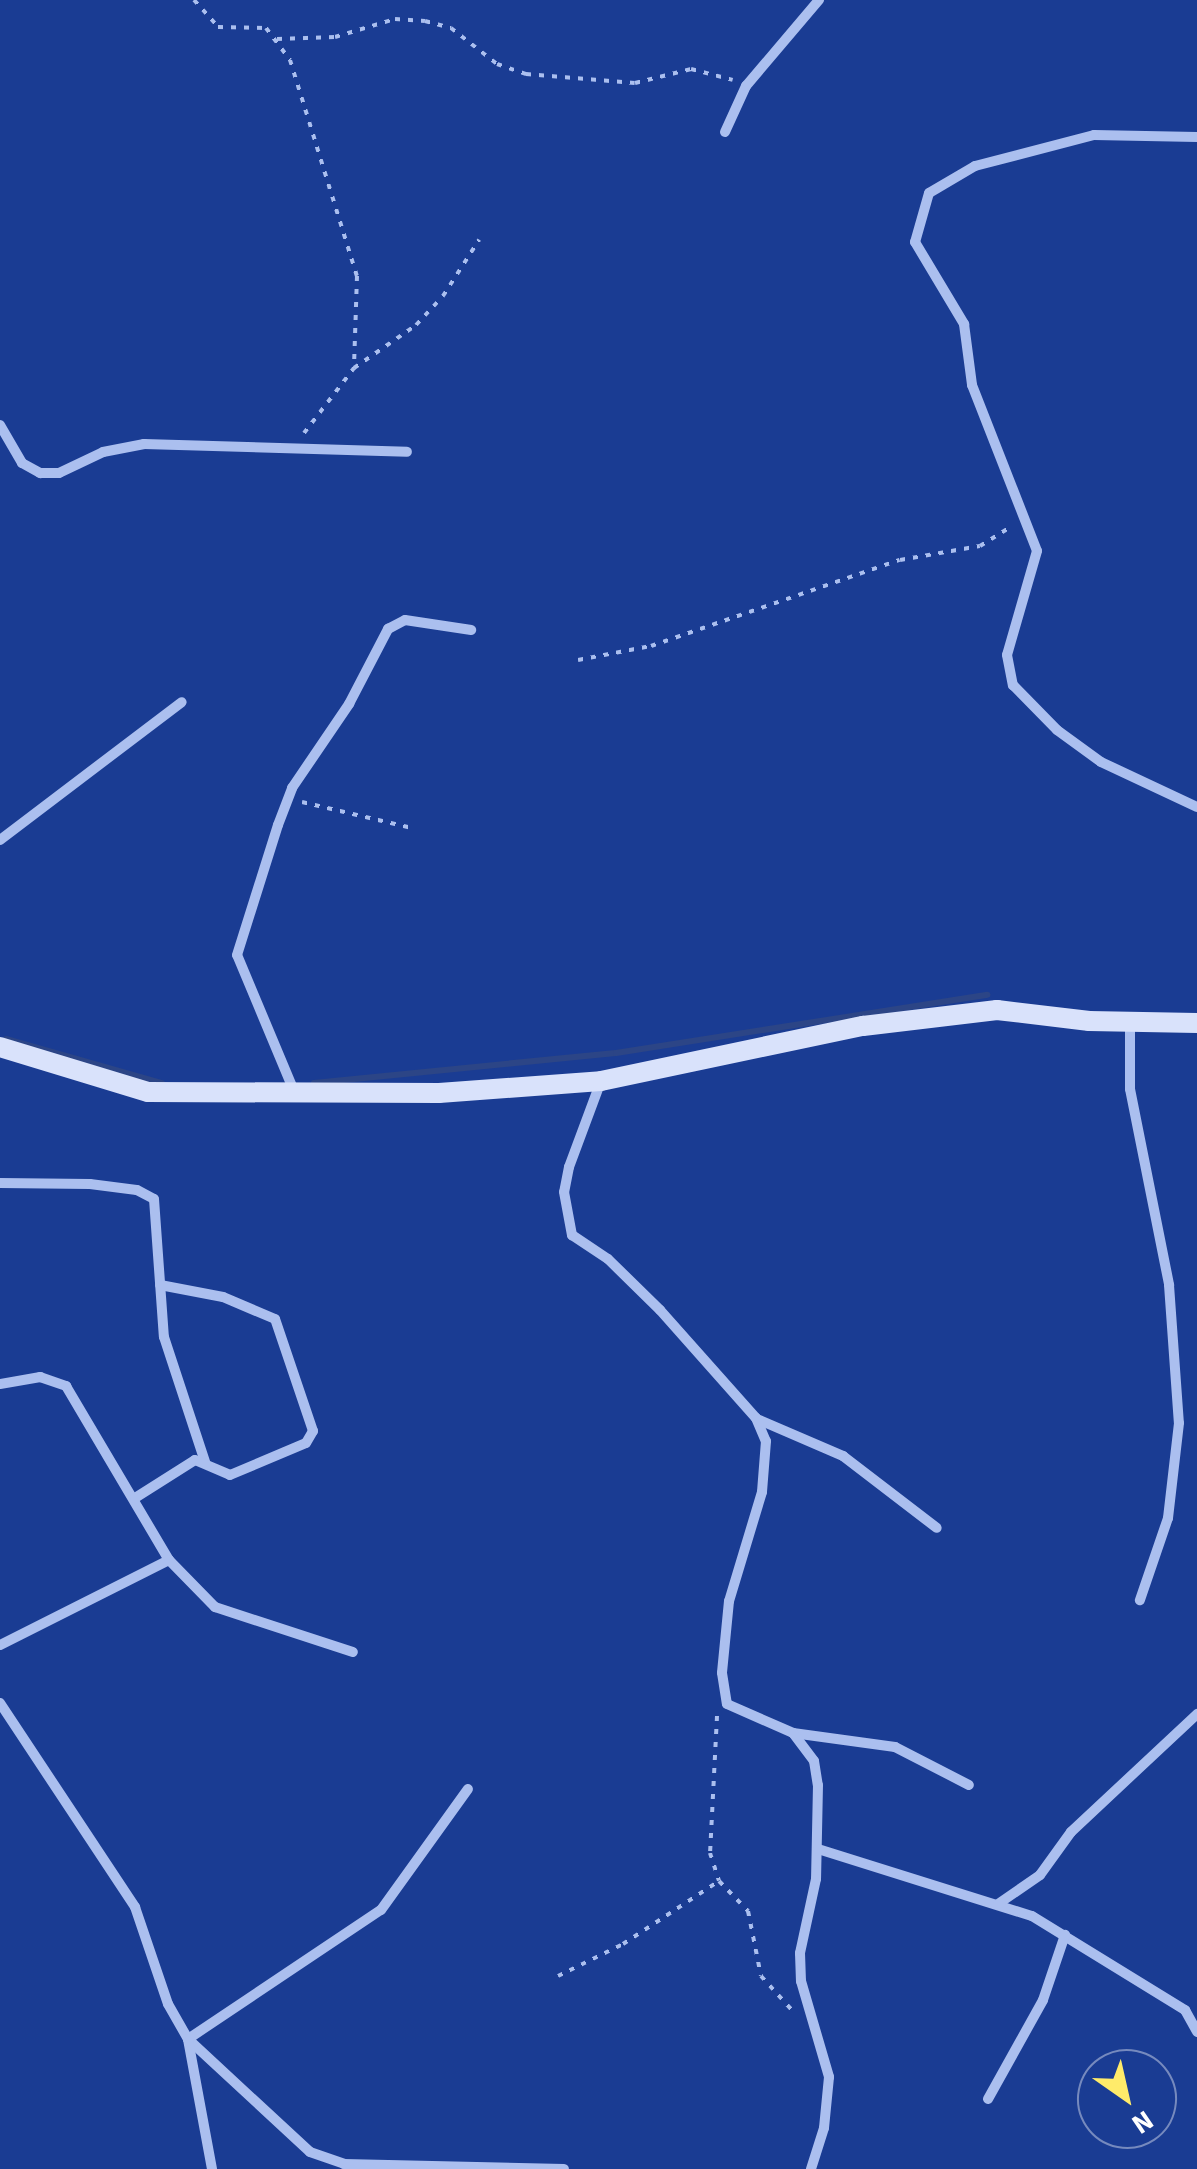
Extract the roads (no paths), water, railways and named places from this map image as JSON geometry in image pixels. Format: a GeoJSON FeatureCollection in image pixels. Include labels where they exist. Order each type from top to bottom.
{"type":"FeatureCollection","features":[{"type":"Feature","properties":{"kind":"street"},"geometry":{"type":"LineString","coordinates":[[725,132],[746,86],[819,0]]}},
{"type":"Feature","properties":{"kind":"street"},"geometry":{"type":"LineString","coordinates":[[1197,137],[1116,133],[1044,144],[974,166],[940,182],[924,200],[915,242],[964,324],[972,385],[1026,518],[1036,565],[1007,655],[1013,685],[1057,730],[1101,762],[1197,807]]}},
{"type":"Feature","properties":{"kind":"street"},"geometry":{"type":"LineString","coordinates":[[0,425],[22,463],[40,473],[59,473],[103,452],[144,444],[211,441],[287,451],[407,452]]}},
{"type":"Feature","properties":{"kind":"street"},"geometry":{"type":"LineString","coordinates":[[295,1092],[236,955],[287,801],[394,624],[471,630]]}},
{"type":"Feature","properties":{"kind":"street"},"geometry":{"type":"LineString","coordinates":[[0,840],[182,702]]}},
{"type":"Feature","properties":{"kind":"street"},"geometry":{"type":"LineString","coordinates":[[0,1047],[148,1092],[439,1093],[601,1081],[863,1026],[978,1012],[1197,1023]]}},
{"type":"Feature","properties":{"kind":"street"},"geometry":{"type":"LineString","coordinates":[[1130,1018],[1130,1089],[1169,1285],[1179,1423],[1164,1536],[1140,1600]]}},
{"type":"Feature","properties":{"kind":"street"},"geometry":{"type":"LineString","coordinates":[[601,1081],[569,1167],[564,1192],[572,1235],[623,1272],[756,1418],[842,1456],[937,1528]]}},
{"type":"Feature","properties":{"kind":"street"},"geometry":{"type":"LineString","coordinates":[[0,1184],[90,1184],[148,1195],[156,1206],[164,1338],[206,1462]]}},
{"type":"Feature","properties":{"kind":"street"},"geometry":{"type":"LineString","coordinates":[[135,1498],[184,1466],[206,1462],[230,1476],[260,1464],[308,1442],[312,1419],[275,1319],[223,1297],[160,1284]]}},
{"type":"Feature","properties":{"kind":"street"},"geometry":{"type":"LineString","coordinates":[[0,1384],[40,1376],[66,1386],[169,1560],[215,1607],[353,1652]]}},
{"type":"Feature","properties":{"kind":"street"},"geometry":{"type":"LineString","coordinates":[[756,1418],[767,1455],[729,1601],[724,1696],[734,1711],[793,1733],[895,1747],[969,1784]]}},
{"type":"Feature","properties":{"kind":"street"},"geometry":{"type":"LineString","coordinates":[[0,1645],[169,1560]]}},
{"type":"Feature","properties":{"kind":"street"},"geometry":{"type":"LineString","coordinates":[[0,1703],[134,1908],[168,2004],[188,2039],[325,2159],[564,2169]]}},
{"type":"Feature","properties":{"kind":"street"},"geometry":{"type":"LineString","coordinates":[[998,1904],[1040,1875],[1071,1832],[1197,1714]]}},
{"type":"Feature","properties":{"kind":"street"},"geometry":{"type":"LineString","coordinates":[[793,1733],[818,1772],[818,1849],[800,1953],[801,1981],[829,2077],[824,2128],[811,2169]]}},
{"type":"Feature","properties":{"kind":"street"},"geometry":{"type":"LineString","coordinates":[[188,2039],[381,1910],[468,1789]]}},
{"type":"Feature","properties":{"kind":"street"},"geometry":{"type":"LineString","coordinates":[[818,1849],[998,1904],[1065,1935],[1185,2010],[1197,2032]]}},
{"type":"Feature","properties":{"kind":"street"},"geometry":{"type":"LineString","coordinates":[[988,2098],[1043,2000],[1065,1935]]}},
{"type":"Feature","properties":{"kind":"street"},"geometry":{"type":"LineString","coordinates":[[188,2039],[212,2169]]}},
{"type":"Feature","properties":{"kind":"waterway"},"geometry":{"type":"LineString","coordinates":[[314,1083],[616,1053],[987,995]]}},
{"type":"Feature","properties":{"kind":"waterway"},"geometry":{"type":"LineString","coordinates":[[6,1039],[162,1083]]}}]}
